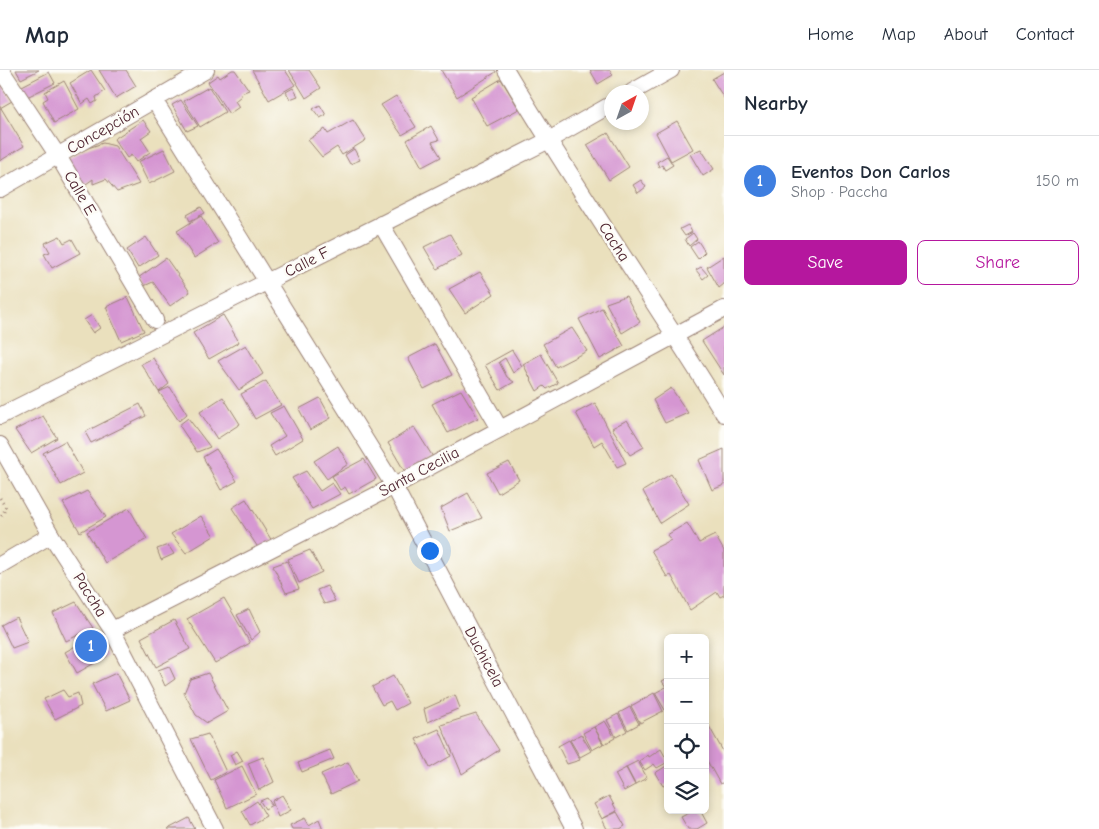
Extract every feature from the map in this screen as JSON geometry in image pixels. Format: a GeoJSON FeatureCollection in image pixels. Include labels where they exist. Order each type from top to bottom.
{"type":"FeatureCollection","features":[{"type":"Feature","properties":{"kind":"street","name":"Calle E"},"geometry":{"type":"LineString","coordinates":[[1,70],[58,156],[155,320]]}},
{"type":"Feature","properties":{"kind":"street","name":"Concepción"},"geometry":{"type":"LineString","coordinates":[[0,189],[206,70]]}},
{"type":"Feature","properties":{"kind":"street","name":"Cacha"},"geometry":{"type":"LineString","coordinates":[[506,70],[548,141],[676,336],[724,414]]}},
{"type":"Feature","properties":{"kind":"street"},"geometry":{"type":"LineString","coordinates":[[644,85],[671,70]]}},
{"type":"Feature","properties":{"kind":"street","name":"Duchicela"},"geometry":{"type":"LineString","coordinates":[[154,100],[394,486],[574,829]]}},
{"type":"Feature","properties":{"kind":"street","name":"Calle F"},"geometry":{"type":"LineString","coordinates":[[0,416],[548,141],[604,109]]}},
{"type":"Feature","properties":{"kind":"street"},"geometry":{"type":"LineString","coordinates":[[381,224],[500,430]]}},
{"type":"Feature","properties":{"kind":"street","name":"Santa Cecilia"},"geometry":{"type":"LineString","coordinates":[[112,630],[394,486],[724,309]]}},
{"type":"Feature","properties":{"kind":"street","name":"Paccha"},"geometry":{"type":"LineString","coordinates":[[0,444],[51,535],[112,630],[215,829]]}},
{"type":"Feature","properties":{"kind":"street"},"geometry":{"type":"LineString","coordinates":[[0,565],[51,535]]}},
{"type":"Feature","properties":{"kind":"path"},"geometry":{"type":"LineString","coordinates":[[0,498],[6,508],[0,519]]}},
{"type":"Feature","properties":{"kind":"building"},"geometry":{"type":"Polygon","coordinates":[[[16,70],[39,70],[21,79],[16,70]]]}},
{"type":"Feature","properties":{"kind":"building"},"geometry":{"type":"Polygon","coordinates":[[[91,70],[105,91],[96,97],[97,101],[92,104],[89,99],[82,104],[70,83],[91,70]]]}},
{"type":"Feature","properties":{"kind":"building"},"geometry":{"type":"Polygon","coordinates":[[[99,70],[126,70],[136,86],[116,98],[99,70]]]}},
{"type":"Feature","properties":{"kind":"building"},"geometry":{"type":"Polygon","coordinates":[[[235,70],[249,90],[241,93],[241,96],[235,101],[239,107],[229,114],[208,82],[218,75],[220,78],[235,70]]]}},
{"type":"Feature","properties":{"kind":"building"},"geometry":{"type":"Polygon","coordinates":[[[252,70],[285,70],[295,85],[269,100],[252,70]]]}},
{"type":"Feature","properties":{"kind":"building"},"geometry":{"type":"Polygon","coordinates":[[[289,70],[309,70],[321,88],[306,98],[289,70]]]}},
{"type":"Feature","properties":{"kind":"building"},"geometry":{"type":"Polygon","coordinates":[[[441,70],[495,70],[496,72],[457,97],[441,70]]]}},
{"type":"Feature","properties":{"kind":"building"},"geometry":{"type":"Polygon","coordinates":[[[590,70],[610,70],[613,75],[598,84],[590,70]]]}},
{"type":"Feature","properties":{"kind":"building"},"geometry":{"type":"Polygon","coordinates":[[[49,72],[55,83],[27,97],[22,86],[49,72]]]}},
{"type":"Feature","properties":{"kind":"building"},"geometry":{"type":"Polygon","coordinates":[[[724,72],[724,98],[712,79],[724,72]]]}},
{"type":"Feature","properties":{"kind":"building"},"geometry":{"type":"Polygon","coordinates":[[[501,79],[519,109],[487,126],[471,97],[501,79]]]}},
{"type":"Feature","properties":{"kind":"building"},"geometry":{"type":"Polygon","coordinates":[[[0,81],[12,101],[0,108],[0,81]]]}},
{"type":"Feature","properties":{"kind":"building"},"geometry":{"type":"Polygon","coordinates":[[[64,81],[79,109],[54,123],[43,101],[48,98],[45,92],[64,81]]]}},
{"type":"Feature","properties":{"kind":"building"},"geometry":{"type":"Polygon","coordinates":[[[209,87],[225,112],[200,127],[184,101],[209,87]]]}},
{"type":"Feature","properties":{"kind":"building"},"geometry":{"type":"Polygon","coordinates":[[[293,88],[298,96],[290,99],[286,92],[293,88]]]}},
{"type":"Feature","properties":{"kind":"building"},"geometry":{"type":"Polygon","coordinates":[[[396,96],[416,127],[402,135],[381,105],[396,96]]]}},
{"type":"Feature","properties":{"kind":"building"},"geometry":{"type":"Polygon","coordinates":[[[181,100],[198,126],[187,131],[172,105],[181,100]]]}},
{"type":"Feature","properties":{"kind":"building"},"geometry":{"type":"Polygon","coordinates":[[[320,105],[326,115],[320,118],[313,109],[320,105]]]}},
{"type":"Feature","properties":{"kind":"building"},"geometry":{"type":"Polygon","coordinates":[[[0,109],[24,146],[0,161],[0,109]]]}},
{"type":"Feature","properties":{"kind":"building"},"geometry":{"type":"Polygon","coordinates":[[[143,120],[151,131],[141,138],[150,152],[136,162],[131,155],[127,158],[114,139],[143,120]]]}},
{"type":"Feature","properties":{"kind":"building"},"geometry":{"type":"Polygon","coordinates":[[[353,120],[366,140],[342,155],[337,147],[322,157],[308,140],[325,129],[328,134],[353,120]]]}},
{"type":"Feature","properties":{"kind":"building"},"geometry":{"type":"Polygon","coordinates":[[[677,121],[693,149],[671,161],[656,133],[677,121]]]}},
{"type":"Feature","properties":{"kind":"building"},"geometry":{"type":"Polygon","coordinates":[[[431,126],[439,140],[432,142],[441,157],[422,167],[407,140],[431,126]]]}},
{"type":"Feature","properties":{"kind":"building"},"geometry":{"type":"Polygon","coordinates":[[[608,133],[629,167],[609,180],[587,145],[608,133]]]}},
{"type":"Feature","properties":{"kind":"building"},"geometry":{"type":"Polygon","coordinates":[[[103,143],[115,146],[139,184],[117,192],[106,179],[93,184],[93,179],[82,187],[65,160],[88,148],[103,143]]]}},
{"type":"Feature","properties":{"kind":"building"},"geometry":{"type":"Polygon","coordinates":[[[164,149],[175,171],[149,184],[138,162],[164,149]]]}},
{"type":"Feature","properties":{"kind":"building"},"geometry":{"type":"Polygon","coordinates":[[[354,149],[360,160],[350,164],[345,155],[354,149]]]}},
{"type":"Feature","properties":{"kind":"building"},"geometry":{"type":"Polygon","coordinates":[[[701,149],[714,169],[703,176],[690,154],[701,149]]]}},
{"type":"Feature","properties":{"kind":"building"},"geometry":{"type":"Polygon","coordinates":[[[667,156],[673,165],[665,170],[662,165],[659,167],[657,162],[667,156]]]}},
{"type":"Feature","properties":{"kind":"building"},"geometry":{"type":"Polygon","coordinates":[[[641,180],[646,187],[638,193],[633,185],[641,180]]]}},
{"type":"Feature","properties":{"kind":"building"},"geometry":{"type":"Polygon","coordinates":[[[201,207],[205,213],[190,221],[187,215],[201,207]]]}},
{"type":"Feature","properties":{"kind":"building"},"geometry":{"type":"Polygon","coordinates":[[[201,216],[218,243],[194,258],[177,231],[201,216]]]}},
{"type":"Feature","properties":{"kind":"building"},"geometry":{"type":"Polygon","coordinates":[[[688,225],[692,232],[685,236],[680,229],[688,225]]]}},
{"type":"Feature","properties":{"kind":"building"},"geometry":{"type":"Polygon","coordinates":[[[693,233],[697,239],[689,246],[685,239],[693,233]]]}},
{"type":"Feature","properties":{"kind":"building"},"geometry":{"type":"Polygon","coordinates":[[[450,234],[462,255],[437,269],[424,247],[450,234]]]}},
{"type":"Feature","properties":{"kind":"building"},"geometry":{"type":"Polygon","coordinates":[[[60,236],[64,243],[72,239],[80,253],[52,268],[44,254],[50,252],[45,243],[60,236]]]}},
{"type":"Feature","properties":{"kind":"building"},"geometry":{"type":"Polygon","coordinates":[[[146,237],[158,255],[138,268],[127,250],[146,237]]]}},
{"type":"Feature","properties":{"kind":"building"},"geometry":{"type":"Polygon","coordinates":[[[698,241],[705,252],[698,259],[690,247],[698,241]]]}},
{"type":"Feature","properties":{"kind":"building"},"geometry":{"type":"Polygon","coordinates":[[[724,256],[724,284],[719,288],[707,267],[724,256]]]}},
{"type":"Feature","properties":{"kind":"building"},"geometry":{"type":"Polygon","coordinates":[[[166,258],[190,292],[170,306],[153,282],[144,286],[138,278],[166,258]]]}},
{"type":"Feature","properties":{"kind":"building"},"geometry":{"type":"Polygon","coordinates":[[[701,267],[708,275],[703,279],[696,270],[701,267]]]}},
{"type":"Feature","properties":{"kind":"building"},"geometry":{"type":"Polygon","coordinates":[[[480,272],[494,294],[465,313],[449,289],[480,272]]]}},
{"type":"Feature","properties":{"kind":"building"},"geometry":{"type":"Polygon","coordinates":[[[626,296],[640,322],[622,333],[606,303],[626,296]]]}},
{"type":"Feature","properties":{"kind":"building"},"geometry":{"type":"Polygon","coordinates":[[[128,297],[144,331],[121,341],[106,307],[128,297]]]}},
{"type":"Feature","properties":{"kind":"building"},"geometry":{"type":"Polygon","coordinates":[[[602,308],[624,346],[600,359],[579,319],[602,308]]]}},
{"type":"Feature","properties":{"kind":"building"},"geometry":{"type":"Polygon","coordinates":[[[92,315],[100,328],[93,333],[84,320],[92,315]]]}},
{"type":"Feature","properties":{"kind":"building"},"geometry":{"type":"Polygon","coordinates":[[[223,315],[239,342],[209,359],[193,333],[223,315]]]}},
{"type":"Feature","properties":{"kind":"building"},"geometry":{"type":"Polygon","coordinates":[[[724,327],[724,375],[702,341],[724,327]]]}},
{"type":"Feature","properties":{"kind":"building"},"geometry":{"type":"Polygon","coordinates":[[[572,328],[587,351],[556,367],[543,344],[572,328]]]}},
{"type":"Feature","properties":{"kind":"building"},"geometry":{"type":"Polygon","coordinates":[[[435,344],[452,375],[424,389],[408,358],[435,344]]]}},
{"type":"Feature","properties":{"kind":"building"},"geometry":{"type":"Polygon","coordinates":[[[246,345],[263,374],[239,390],[218,361],[246,345]]]}},
{"type":"Feature","properties":{"kind":"building"},"geometry":{"type":"Polygon","coordinates":[[[512,350],[522,366],[513,373],[505,358],[499,362],[507,377],[514,382],[500,390],[485,365],[512,350]]]}},
{"type":"Feature","properties":{"kind":"building"},"geometry":{"type":"Polygon","coordinates":[[[541,354],[558,383],[547,389],[544,386],[537,391],[523,364],[541,354]]]}},
{"type":"Feature","properties":{"kind":"building"},"geometry":{"type":"Polygon","coordinates":[[[153,358],[169,384],[159,392],[141,364],[153,358]]]}},
{"type":"Feature","properties":{"kind":"building"},"geometry":{"type":"Polygon","coordinates":[[[266,381],[281,405],[255,419],[241,394],[266,381]]]}},
{"type":"Feature","properties":{"kind":"building"},"geometry":{"type":"Polygon","coordinates":[[[170,387],[187,414],[179,421],[159,392],[170,387]]]}},
{"type":"Feature","properties":{"kind":"building"},"geometry":{"type":"Polygon","coordinates":[[[671,388],[688,413],[665,423],[653,400],[671,388]]]}},
{"type":"Feature","properties":{"kind":"building"},"geometry":{"type":"Polygon","coordinates":[[[461,390],[478,418],[448,433],[432,404],[461,390]]]}},
{"type":"Feature","properties":{"kind":"building"},"geometry":{"type":"Polygon","coordinates":[[[223,397],[240,424],[217,439],[200,412],[223,397]]]}},
{"type":"Feature","properties":{"kind":"building"},"geometry":{"type":"Polygon","coordinates":[[[320,398],[331,418],[310,430],[299,409],[320,398]]]}},
{"type":"Feature","properties":{"kind":"building"},"geometry":{"type":"Polygon","coordinates":[[[595,403],[626,463],[617,467],[602,441],[594,446],[576,413],[595,403]]]}},
{"type":"Feature","properties":{"kind":"building"},"geometry":{"type":"Polygon","coordinates":[[[140,404],[146,416],[91,443],[85,432],[140,404]]]}},
{"type":"Feature","properties":{"kind":"building"},"geometry":{"type":"Polygon","coordinates":[[[284,406],[303,439],[275,456],[269,446],[285,436],[270,413],[284,406]]]}},
{"type":"Feature","properties":{"kind":"building"},"geometry":{"type":"Polygon","coordinates":[[[43,416],[57,438],[31,453],[15,430],[43,416]]]}},
{"type":"Feature","properties":{"kind":"building"},"geometry":{"type":"Polygon","coordinates":[[[188,418],[210,447],[197,452],[179,425],[188,418]]]}},
{"type":"Feature","properties":{"kind":"building"},"geometry":{"type":"Polygon","coordinates":[[[627,420],[644,447],[630,455],[612,428],[627,420]]]}},
{"type":"Feature","properties":{"kind":"building"},"geometry":{"type":"Polygon","coordinates":[[[414,427],[433,457],[405,472],[388,443],[414,427]]]}},
{"type":"Feature","properties":{"kind":"building"},"geometry":{"type":"Polygon","coordinates":[[[65,441],[83,473],[61,485],[43,453],[65,441]]]}},
{"type":"Feature","properties":{"kind":"building"},"geometry":{"type":"Polygon","coordinates":[[[338,446],[348,464],[327,479],[314,461],[338,446]]]}},
{"type":"Feature","properties":{"kind":"building"},"geometry":{"type":"Polygon","coordinates":[[[216,449],[237,481],[221,490],[203,457],[216,449]]]}},
{"type":"Feature","properties":{"kind":"building"},"geometry":{"type":"Polygon","coordinates":[[[724,449],[724,485],[712,490],[699,460],[724,449]]]}},
{"type":"Feature","properties":{"kind":"building"},"geometry":{"type":"Polygon","coordinates":[[[364,459],[376,479],[349,494],[345,487],[340,490],[332,476],[364,459]]]}},
{"type":"Feature","properties":{"kind":"building"},"geometry":{"type":"Polygon","coordinates":[[[509,462],[519,480],[498,493],[487,473],[509,462]]]}},
{"type":"Feature","properties":{"kind":"building"},"geometry":{"type":"Polygon","coordinates":[[[306,471],[320,491],[332,483],[340,494],[312,509],[292,478],[306,471]]]}},
{"type":"Feature","properties":{"kind":"building"},"geometry":{"type":"Polygon","coordinates":[[[671,474],[689,504],[660,523],[643,491],[671,474]]]}},
{"type":"Feature","properties":{"kind":"building"},"geometry":{"type":"Polygon","coordinates":[[[87,491],[106,517],[80,532],[63,503],[87,491]]]}},
{"type":"Feature","properties":{"kind":"building"},"geometry":{"type":"Polygon","coordinates":[[[468,493],[482,518],[450,531],[441,508],[468,493]]]}},
{"type":"Feature","properties":{"kind":"building"},"geometry":{"type":"Polygon","coordinates":[[[246,499],[272,541],[259,549],[232,508],[246,499]]]}},
{"type":"Feature","properties":{"kind":"building"},"geometry":{"type":"Polygon","coordinates":[[[129,508],[147,539],[105,563],[87,532],[129,508]]]}},
{"type":"Feature","properties":{"kind":"building"},"geometry":{"type":"Polygon","coordinates":[[[201,516],[214,536],[186,553],[171,534],[201,516]]]}},
{"type":"Feature","properties":{"kind":"building"},"geometry":{"type":"Polygon","coordinates":[[[687,523],[699,543],[715,535],[724,551],[724,595],[720,597],[717,592],[690,610],[671,575],[667,577],[651,550],[671,540],[667,535],[687,523]]]}},
{"type":"Feature","properties":{"kind":"building"},"geometry":{"type":"Polygon","coordinates":[[[168,545],[174,554],[161,560],[157,549],[168,545]]]}},
{"type":"Feature","properties":{"kind":"building"},"geometry":{"type":"Polygon","coordinates":[[[310,550],[322,572],[299,583],[288,559],[310,550]]]}},
{"type":"Feature","properties":{"kind":"building"},"geometry":{"type":"Polygon","coordinates":[[[287,561],[299,589],[286,593],[273,566],[287,561]]]}},
{"type":"Feature","properties":{"kind":"building"},"geometry":{"type":"Polygon","coordinates":[[[327,586],[335,601],[324,604],[317,590],[327,586]]]}},
{"type":"Feature","properties":{"kind":"building"},"geometry":{"type":"Polygon","coordinates":[[[224,598],[250,643],[215,663],[187,619],[224,598]]]}},
{"type":"Feature","properties":{"kind":"building"},"geometry":{"type":"Polygon","coordinates":[[[76,602],[93,628],[66,641],[53,613],[76,602]]]}},
{"type":"Feature","properties":{"kind":"building"},"geometry":{"type":"Polygon","coordinates":[[[249,609],[260,632],[251,640],[237,615],[249,609]]]}},
{"type":"Feature","properties":{"kind":"building"},"geometry":{"type":"Polygon","coordinates":[[[16,617],[28,642],[12,648],[1,625],[16,617]]]}},
{"type":"Feature","properties":{"kind":"building"},"geometry":{"type":"Polygon","coordinates":[[[174,620],[190,649],[156,667],[141,638],[174,620]]]}},
{"type":"Feature","properties":{"kind":"building"},"geometry":{"type":"Polygon","coordinates":[[[95,635],[107,656],[77,673],[65,652],[95,635]]]}},
{"type":"Feature","properties":{"kind":"building"},"geometry":{"type":"Polygon","coordinates":[[[169,666],[175,679],[165,686],[158,670],[169,666]]]}},
{"type":"Feature","properties":{"kind":"building"},"geometry":{"type":"Polygon","coordinates":[[[116,673],[130,700],[106,711],[92,684],[116,673]]]}},
{"type":"Feature","properties":{"kind":"building"},"geometry":{"type":"Polygon","coordinates":[[[208,673],[228,711],[207,723],[196,715],[184,693],[190,679],[208,673]]]}},
{"type":"Feature","properties":{"kind":"building"},"geometry":{"type":"Polygon","coordinates":[[[393,676],[408,703],[395,710],[390,701],[382,705],[372,687],[393,676]]]}},
{"type":"Feature","properties":{"kind":"building"},"geometry":{"type":"Polygon","coordinates":[[[664,688],[664,708],[655,693],[664,688]]]}},
{"type":"Feature","properties":{"kind":"building"},"geometry":{"type":"Polygon","coordinates":[[[63,690],[68,697],[78,693],[81,706],[55,719],[44,699],[63,690]]]}},
{"type":"Feature","properties":{"kind":"building"},"geometry":{"type":"Polygon","coordinates":[[[654,693],[663,711],[640,723],[631,706],[654,693]]]}},
{"type":"Feature","properties":{"kind":"building"},"geometry":{"type":"Polygon","coordinates":[[[455,695],[460,708],[427,722],[424,709],[455,695]]]}},
{"type":"Feature","properties":{"kind":"building"},"geometry":{"type":"Polygon","coordinates":[[[630,707],[639,724],[628,730],[619,713],[630,707]]]}},
{"type":"Feature","properties":{"kind":"building"},"geometry":{"type":"Polygon","coordinates":[[[476,714],[499,750],[462,774],[441,725],[476,714]]]}},
{"type":"Feature","properties":{"kind":"building"},"geometry":{"type":"Polygon","coordinates":[[[618,714],[627,731],[616,737],[607,720],[618,714]]]}},
{"type":"Feature","properties":{"kind":"building"},"geometry":{"type":"Polygon","coordinates":[[[605,721],[615,738],[604,744],[594,727],[605,721]]]}},
{"type":"Feature","properties":{"kind":"building"},"geometry":{"type":"Polygon","coordinates":[[[709,726],[724,753],[724,782],[720,784],[709,764],[709,726]]]}},
{"type":"Feature","properties":{"kind":"building"},"geometry":{"type":"Polygon","coordinates":[[[594,727],[603,744],[592,750],[583,733],[594,727]]]}},
{"type":"Feature","properties":{"kind":"building"},"geometry":{"type":"Polygon","coordinates":[[[439,729],[451,756],[430,768],[416,739],[439,729]]]}},
{"type":"Feature","properties":{"kind":"building"},"geometry":{"type":"Polygon","coordinates":[[[208,734],[226,772],[211,780],[191,739],[208,734]]]}},
{"type":"Feature","properties":{"kind":"building"},"geometry":{"type":"Polygon","coordinates":[[[581,734],[591,751],[580,757],[570,740],[581,734]]]}},
{"type":"Feature","properties":{"kind":"building"},"geometry":{"type":"Polygon","coordinates":[[[569,740],[580,760],[567,764],[558,746],[569,740]]]}},
{"type":"Feature","properties":{"kind":"building"},"geometry":{"type":"Polygon","coordinates":[[[661,749],[664,755],[664,764],[657,768],[654,764],[645,770],[639,761],[648,755],[649,757],[661,749]]]}},
{"type":"Feature","properties":{"kind":"building"},"geometry":{"type":"Polygon","coordinates":[[[330,750],[334,759],[302,772],[298,763],[330,750]]]}},
{"type":"Feature","properties":{"kind":"building"},"geometry":{"type":"Polygon","coordinates":[[[237,751],[243,761],[235,765],[230,755],[237,751]]]}},
{"type":"Feature","properties":{"kind":"building"},"geometry":{"type":"Polygon","coordinates":[[[263,757],[274,782],[259,790],[248,763],[263,757]]]}},
{"type":"Feature","properties":{"kind":"building"},"geometry":{"type":"Polygon","coordinates":[[[638,761],[647,778],[635,784],[626,767],[638,761]]]}},
{"type":"Feature","properties":{"kind":"building"},"geometry":{"type":"Polygon","coordinates":[[[348,762],[358,781],[331,794],[321,774],[348,762]]]}},
{"type":"Feature","properties":{"kind":"building"},"geometry":{"type":"Polygon","coordinates":[[[242,766],[256,794],[227,808],[214,780],[242,766]]]}},
{"type":"Feature","properties":{"kind":"building"},"geometry":{"type":"Polygon","coordinates":[[[664,767],[664,786],[663,786],[655,773],[664,767]]]}},
{"type":"Feature","properties":{"kind":"building"},"geometry":{"type":"Polygon","coordinates":[[[626,768],[635,785],[624,791],[615,774],[626,768]]]}},
{"type":"Feature","properties":{"kind":"building"},"geometry":{"type":"Polygon","coordinates":[[[282,795],[291,810],[278,817],[272,801],[282,795]]]}},
{"type":"Feature","properties":{"kind":"building"},"geometry":{"type":"Polygon","coordinates":[[[609,796],[617,811],[602,819],[594,804],[609,796]]]}},
{"type":"Feature","properties":{"kind":"building"},"geometry":{"type":"Polygon","coordinates":[[[267,798],[272,805],[265,809],[260,801],[267,798]]]}},
{"type":"Feature","properties":{"kind":"building"},"geometry":{"type":"Polygon","coordinates":[[[257,801],[266,816],[250,825],[242,811],[257,801]]]}},
{"type":"Feature","properties":{"kind":"building"},"geometry":{"type":"Polygon","coordinates":[[[617,812],[625,826],[620,829],[607,829],[602,819],[617,812]]]}},
{"type":"Feature","properties":{"kind":"building"},"geometry":{"type":"Polygon","coordinates":[[[687,814],[702,814],[707,823],[697,829],[688,829],[681,817],[687,814]]]}},
{"type":"Feature","properties":{"kind":"building"},"geometry":{"type":"Polygon","coordinates":[[[189,818],[195,829],[168,829],[189,818]]]}},
{"type":"Feature","properties":{"kind":"building"},"geometry":{"type":"Polygon","coordinates":[[[305,818],[309,825],[319,819],[323,829],[292,829],[290,825],[305,818]]]}},
{"type":"Feature","properties":{"kind":"place","name":"Eventos Don Carlos"},"geometry":{"type":"Point","coordinates":[91,646]}}]}
